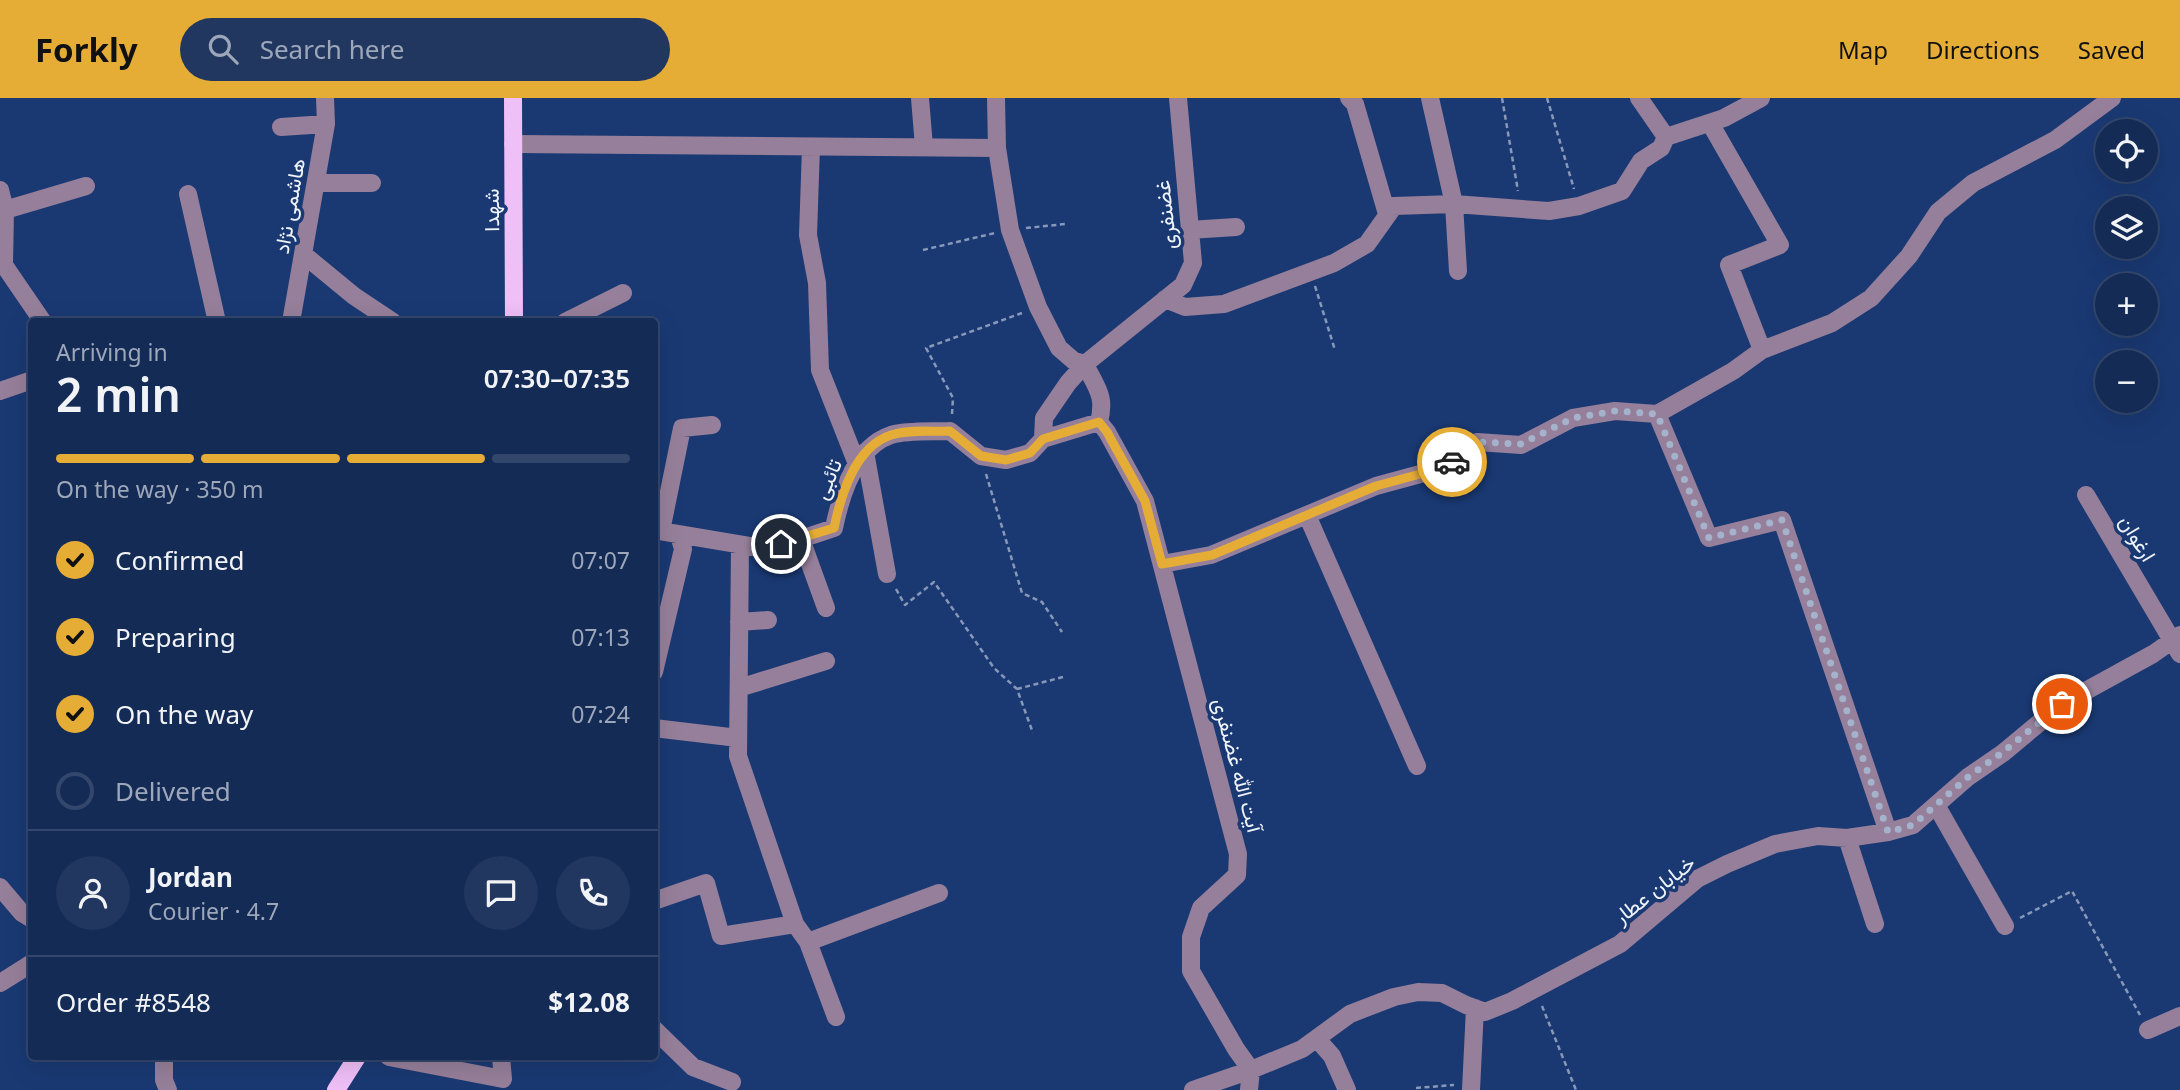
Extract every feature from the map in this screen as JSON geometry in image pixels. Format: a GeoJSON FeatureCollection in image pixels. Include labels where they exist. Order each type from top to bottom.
{"type":"FeatureCollection","features":[{"type":"Feature","properties":{"kind":"main road","name":"شهدا"},"geometry":{"type":"LineString","coordinates":[[513,98],[514,318]]}},
{"type":"Feature","properties":{"kind":"main road"},"geometry":{"type":"LineString","coordinates":[[336,1090],[355,1060]]}},
{"type":"Feature","properties":{"kind":"street","name":"هاشمی نژاد"},"geometry":{"type":"LineString","coordinates":[[292,318],[326,124],[325,98]]}},
{"type":"Feature","properties":{"kind":"street"},"geometry":{"type":"LineString","coordinates":[[920,98],[924,148]]}},
{"type":"Feature","properties":{"kind":"street"},"geometry":{"type":"LineString","coordinates":[[950,431],[981,456],[1006,460],[1030,453],[1043,439],[1103,427],[1101,393],[1086,364],[1073,360],[1059,348],[1038,307],[1010,230],[997,148],[996,98]]}},
{"type":"Feature","properties":{"kind":"street","name":"غضنفری"},"geometry":{"type":"LineString","coordinates":[[1043,439],[1044,418],[1057,396],[1086,364],[1183,285],[1192,263],[1178,98]]}},
{"type":"Feature","properties":{"kind":"street"},"geometry":{"type":"LineString","coordinates":[[1349,98],[1355,104],[1387,214]]}},
{"type":"Feature","properties":{"kind":"street"},"geometry":{"type":"LineString","coordinates":[[1430,98],[1454,204],[1458,271]]}},
{"type":"Feature","properties":{"kind":"street"},"geometry":{"type":"LineString","coordinates":[[1640,98],[1666,137]]}},
{"type":"Feature","properties":{"kind":"street"},"geometry":{"type":"LineString","coordinates":[[1165,299],[1185,307],[1224,304],[1334,262],[1367,244],[1394,206],[1454,204],[1549,211],[1579,206],[1622,191],[1641,161],[1661,148],[1666,137],[1724,118],[1760,98]]}},
{"type":"Feature","properties":{"kind":"street"},"geometry":{"type":"LineString","coordinates":[[1162,564],[1212,555],[1376,486],[1424,473],[1456,460],[1477,442],[1521,444],[1573,418],[1615,411],[1657,414],[1762,350],[1832,323],[1871,298],[1909,256],[1938,212],[1973,183],[2055,140],[2112,98]]}},
{"type":"Feature","properties":{"kind":"street"},"geometry":{"type":"LineString","coordinates":[[1710,123],[1780,244],[1730,265],[1762,350]]}},
{"type":"Feature","properties":{"kind":"street"},"geometry":{"type":"LineString","coordinates":[[281,127],[326,124]]}},
{"type":"Feature","properties":{"kind":"street"},"geometry":{"type":"LineString","coordinates":[[513,144],[997,148]]}},
{"type":"Feature","properties":{"kind":"street"},"geometry":{"type":"LineString","coordinates":[[811,147],[808,235],[817,283],[820,370],[861,458],[887,574]]}},
{"type":"Feature","properties":{"kind":"street"},"geometry":{"type":"LineString","coordinates":[[316,183],[372,183]]}},
{"type":"Feature","properties":{"kind":"street"},"geometry":{"type":"LineString","coordinates":[[5,210],[86,186]]}},
{"type":"Feature","properties":{"kind":"street"},"geometry":{"type":"LineString","coordinates":[[0,190],[5,210],[4,265],[40,318]]}},
{"type":"Feature","properties":{"kind":"street"},"geometry":{"type":"LineString","coordinates":[[188,194],[217,318]]}},
{"type":"Feature","properties":{"kind":"street"},"geometry":{"type":"LineString","coordinates":[[1189,230],[1236,227]]}},
{"type":"Feature","properties":{"kind":"street"},"geometry":{"type":"LineString","coordinates":[[303,254],[354,296],[387,318]]}},
{"type":"Feature","properties":{"kind":"street"},"geometry":{"type":"LineString","coordinates":[[573,318],[623,293]]}},
{"type":"Feature","properties":{"kind":"street"},"geometry":{"type":"LineString","coordinates":[[0,391],[28,381]]}},
{"type":"Feature","properties":{"kind":"street"},"geometry":{"type":"LineString","coordinates":[[1657,414],[1709,538],[1782,520],[1888,832]]}},
{"type":"Feature","properties":{"kind":"street"},"geometry":{"type":"LineString","coordinates":[[658,655],[683,549],[665,532],[682,428],[712,425]]}},
{"type":"Feature","properties":{"kind":"street","name":"آیت الله غضنفری"},"geometry":{"type":"LineString","coordinates":[[1103,427],[1145,501],[1238,854],[1237,875],[1201,908],[1191,937],[1191,971],[1251,1070]]}},
{"type":"Feature","properties":{"kind":"street","name":"تائبی"},"geometry":{"type":"LineString","coordinates":[[665,532],[761,548],[834,528],[837,511],[861,458],[873,444],[891,435],[950,431]]}},
{"type":"Feature","properties":{"kind":"street","name":"ارغوان"},"geometry":{"type":"LineString","coordinates":[[2086,495],[2178,643]]}},
{"type":"Feature","properties":{"kind":"street"},"geometry":{"type":"LineString","coordinates":[[1307,515],[1417,766]]}},
{"type":"Feature","properties":{"kind":"street"},"geometry":{"type":"LineString","coordinates":[[801,539],[825,608]]}},
{"type":"Feature","properties":{"kind":"street"},"geometry":{"type":"LineString","coordinates":[[740,545],[738,756],[795,924],[808,942],[836,1017]]}},
{"type":"Feature","properties":{"kind":"street"},"geometry":{"type":"LineString","coordinates":[[739,622],[768,620]]}},
{"type":"Feature","properties":{"kind":"street","name":"خیابان عطار"},"geometry":{"type":"LineString","coordinates":[[1475,1008],[1485,1012],[1620,944],[1697,880],[1727,864],[1775,844],[1818,836],[1847,838],[1913,825],[2062,704],[2178,643]]}},
{"type":"Feature","properties":{"kind":"street"},"geometry":{"type":"LineString","coordinates":[[739,688],[825,661]]}},
{"type":"Feature","properties":{"kind":"street"},"geometry":{"type":"LineString","coordinates":[[658,728],[738,738]]}},
{"type":"Feature","properties":{"kind":"street"},"geometry":{"type":"LineString","coordinates":[[1936,805],[2005,926]]}},
{"type":"Feature","properties":{"kind":"street"},"geometry":{"type":"LineString","coordinates":[[1847,838],[1875,924]]}},
{"type":"Feature","properties":{"kind":"street"},"geometry":{"type":"LineString","coordinates":[[658,900],[706,883],[721,936],[795,924]]}},
{"type":"Feature","properties":{"kind":"street"},"geometry":{"type":"LineString","coordinates":[[2,891],[22,914],[28,917]]}},
{"type":"Feature","properties":{"kind":"street"},"geometry":{"type":"LineString","coordinates":[[808,942],[939,893]]}},
{"type":"Feature","properties":{"kind":"street"},"geometry":{"type":"LineString","coordinates":[[0,983],[28,966]]}},
{"type":"Feature","properties":{"kind":"street"},"geometry":{"type":"LineString","coordinates":[[1193,1090],[1302,1049],[1350,1014],[1394,997],[1418,992],[1442,993],[1475,1008],[1471,1087]]}},
{"type":"Feature","properties":{"kind":"street"},"geometry":{"type":"LineString","coordinates":[[2148,1030],[2180,1016]]}},
{"type":"Feature","properties":{"kind":"street"},"geometry":{"type":"LineString","coordinates":[[658,1033],[693,1068],[732,1082]]}},
{"type":"Feature","properties":{"kind":"street"},"geometry":{"type":"LineString","coordinates":[[1317,1039],[1332,1056],[1347,1090]]}},
{"type":"Feature","properties":{"kind":"street"},"geometry":{"type":"LineString","coordinates":[[164,1060],[164,1080],[168,1090]]}},
{"type":"Feature","properties":{"kind":"street"},"geometry":{"type":"LineString","coordinates":[[405,1060],[503,1079],[501,1060]]}},
{"type":"Feature","properties":{"kind":"street"},"geometry":{"type":"LineString","coordinates":[[1249,1090],[1251,1070]]}},
{"type":"Feature","properties":{"kind":"path"},"geometry":{"type":"LineString","coordinates":[[1502,98],[1521,209]]}},
{"type":"Feature","properties":{"kind":"path"},"geometry":{"type":"LineString","coordinates":[[1546,98],[1579,206]]}},
{"type":"Feature","properties":{"kind":"path"},"geometry":{"type":"LineString","coordinates":[[923,250],[1010,230],[1065,224]]}},
{"type":"Feature","properties":{"kind":"path"},"geometry":{"type":"LineString","coordinates":[[1310,270],[1335,351]]}},
{"type":"Feature","properties":{"kind":"path"},"geometry":{"type":"LineString","coordinates":[[950,431],[953,398],[926,348],[1038,307]]}},
{"type":"Feature","properties":{"kind":"path"},"geometry":{"type":"LineString","coordinates":[[981,456],[1022,593],[1042,603],[1062,632]]}},
{"type":"Feature","properties":{"kind":"path"},"geometry":{"type":"LineString","coordinates":[[887,574],[905,605],[934,582],[994,668],[1017,689],[1033,733]]}},
{"type":"Feature","properties":{"kind":"path"},"geometry":{"type":"LineString","coordinates":[[1017,689],[1063,677]]}},
{"type":"Feature","properties":{"kind":"path"},"geometry":{"type":"LineString","coordinates":[[2005,926],[2072,891],[2148,1030]]}},
{"type":"Feature","properties":{"kind":"path"},"geometry":{"type":"LineString","coordinates":[[1535,989],[1576,1090]]}},
{"type":"Feature","properties":{"kind":"path"},"geometry":{"type":"LineString","coordinates":[[1416,1088],[1471,1087]]}},
{"type":"Feature","properties":{"kind":"way so far"},"geometry":{"type":"LineString","coordinates":[[1452,462],[1477,442],[1521,444],[1573,418],[1615,411],[1657,414],[1709,538],[1782,520],[1888,832],[1913,825],[1968,777],[2062,704]]}},
{"type":"Feature","properties":{"kind":"route"},"geometry":{"type":"LineString","coordinates":[[781,544],[834,528],[846,488],[864,452],[891,435],[910,432],[950,431],[981,456],[1006,460],[1030,453],[1043,439],[1099,422],[1145,501],[1162,564],[1212,555],[1376,486],[1452,462]]}}]}
